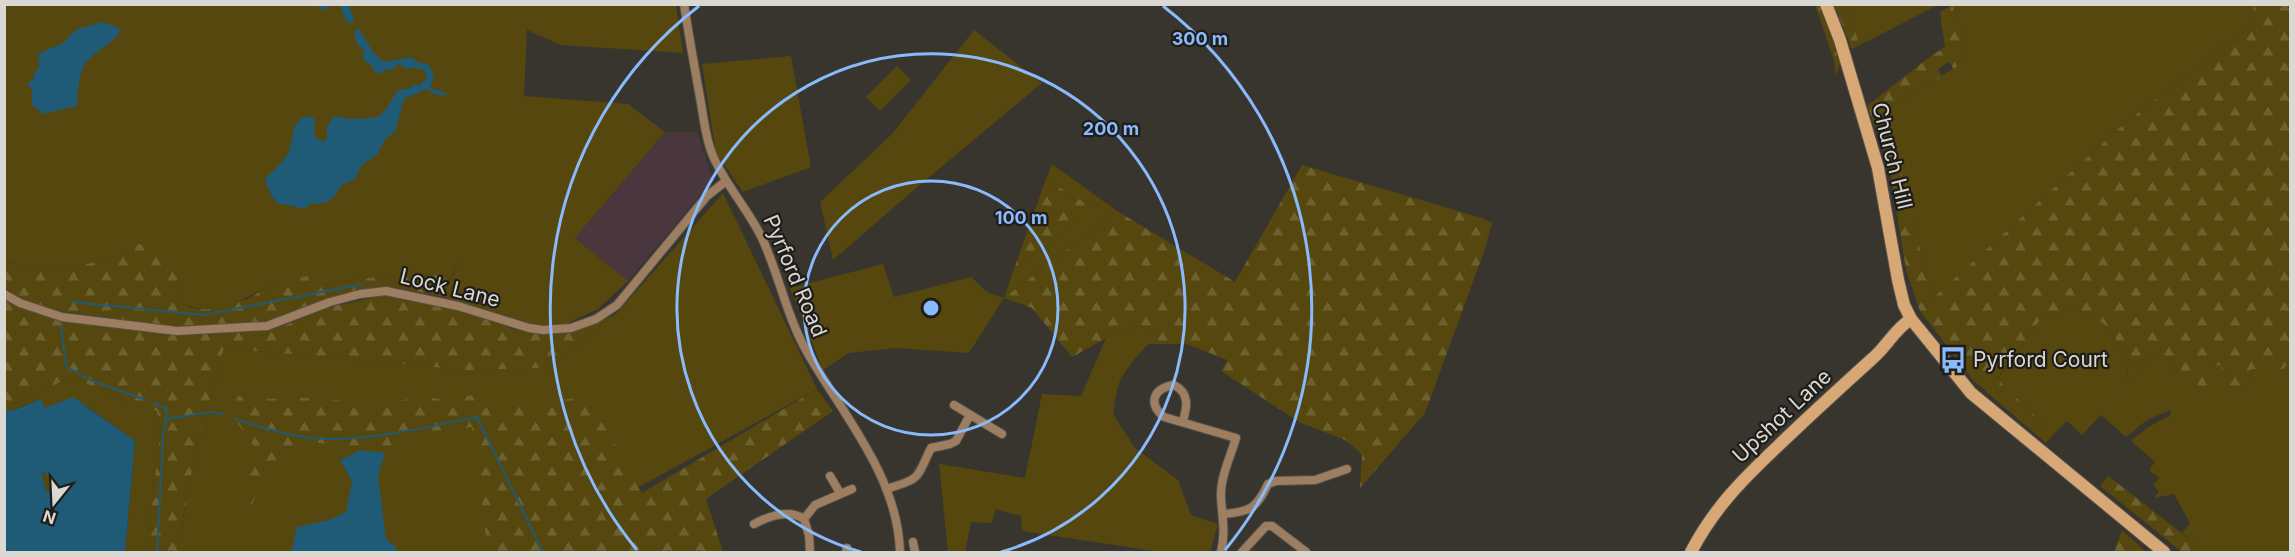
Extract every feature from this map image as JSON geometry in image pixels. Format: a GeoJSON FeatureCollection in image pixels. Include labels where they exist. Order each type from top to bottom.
{"type":"FeatureCollection","features":[{"type":"Feature","properties":{"kind":"main road","name":"Church Hill"},"geometry":{"type":"LineString","coordinates":[[1826,4],[1840,40],[1878,168],[1898,280],[1911,319]]}},
{"type":"Feature","properties":{"kind":"main road","name":"Upshot Lane"},"geometry":{"type":"LineString","coordinates":[[1691,552],[1711,517],[1731,492],[1806,419],[1877,355],[1894,333],[1911,319]]}},
{"type":"Feature","properties":{"kind":"main road"},"geometry":{"type":"LineString","coordinates":[[1911,319],[1971,393],[2164,552]]}},
{"type":"Feature","properties":{"kind":"street","name":"Pyrford Road"},"geometry":{"type":"LineString","coordinates":[[684,4],[708,142],[713,158],[754,223],[807,352],[849,420],[886,489],[897,520],[900,552]]}},
{"type":"Feature","properties":{"kind":"street","name":"Lock Lane"},"geometry":{"type":"LineString","coordinates":[[4,294],[20,303],[62,317],[177,331],[267,326],[330,302],[360,294],[386,291],[458,306],[529,328],[543,330],[571,328],[596,319],[617,305],[707,196],[726,181]]}},
{"type":"Feature","properties":{"kind":"street"},"geometry":{"type":"LineString","coordinates":[[1183,421],[1186,407],[1185,395],[1181,388],[1174,385],[1161,389],[1155,396],[1154,404],[1156,411],[1164,417],[1236,438],[1221,495],[1224,514],[1224,540],[1221,552]]}},
{"type":"Feature","properties":{"kind":"street"},"geometry":{"type":"LineString","coordinates":[[954,405],[1002,434]]}},
{"type":"Feature","properties":{"kind":"street"},"geometry":{"type":"LineString","coordinates":[[886,489],[915,479],[926,462],[931,448],[956,441],[970,415]]}},
{"type":"Feature","properties":{"kind":"street"},"geometry":{"type":"LineString","coordinates":[[1224,514],[1250,509],[1259,502],[1268,484],[1276,481],[1315,480],[1347,469]]}},
{"type":"Feature","properties":{"kind":"street"},"geometry":{"type":"LineString","coordinates":[[830,476],[840,493]]}},
{"type":"Feature","properties":{"kind":"street"},"geometry":{"type":"LineString","coordinates":[[804,519],[815,505],[852,489]]}},
{"type":"Feature","properties":{"kind":"street"},"geometry":{"type":"LineString","coordinates":[[758,519],[789,514],[804,519]]}},
{"type":"Feature","properties":{"kind":"street"},"geometry":{"type":"LineString","coordinates":[[804,519],[809,535],[810,552]]}},
{"type":"Feature","properties":{"kind":"street"},"geometry":{"type":"LineString","coordinates":[[1242,552],[1266,526],[1272,526],[1306,552]]}},
{"type":"Feature","properties":{"kind":"street"},"geometry":{"type":"LineString","coordinates":[[914,542],[915,552]]}},
{"type":"Feature","properties":{"kind":"shaded area"},"geometry":{"type":"Polygon","coordinates":[[[665,132],[697,132],[713,180],[628,281],[575,238],[665,132]]]}},
{"type":"Feature","properties":{"kind":"green space"},"geometry":{"type":"Polygon","coordinates":[[[4,5],[676,5],[683,53],[561,45],[527,30],[524,96],[628,104],[665,132],[575,238],[628,281],[598,309],[553,330],[443,297],[459,261],[452,275],[397,274],[322,285],[277,280],[243,299],[218,307],[205,308],[192,307],[180,302],[178,276],[124,255],[74,267],[30,269],[5,260],[4,5]]]}},
{"type":"Feature","properties":{"kind":"green space"},"geometry":{"type":"Polygon","coordinates":[[[1815,5],[1824,5],[1842,57],[1836,76],[1834,60],[1815,5]]]}},
{"type":"Feature","properties":{"kind":"green space"},"geometry":{"type":"Polygon","coordinates":[[[1834,5],[1845,5],[1860,45],[1852,49],[1834,5]]]}},
{"type":"Feature","properties":{"kind":"green space"},"geometry":{"type":"Polygon","coordinates":[[[1845,5],[1938,5],[1860,45],[1845,5]]]}},
{"type":"Feature","properties":{"kind":"green space"},"geometry":{"type":"Polygon","coordinates":[[[1952,5],[2254,5],[2252,26],[2126,122],[1932,300],[1886,109],[1959,65],[1964,32],[1952,5]]]}},
{"type":"Feature","properties":{"kind":"green space"},"geometry":{"type":"Polygon","coordinates":[[[1952,5],[1964,32],[1959,65],[1954,69],[1949,62],[1938,69],[1942,76],[1886,109],[1932,299],[2126,122],[2252,26],[2254,5],[2290,6],[2290,362],[2283,369],[2251,369],[2246,393],[2230,387],[2220,365],[2210,367],[2209,389],[2189,387],[2177,374],[2170,357],[2153,353],[2126,386],[2129,357],[2104,324],[2073,307],[2040,320],[1997,379],[2054,434],[2046,443],[1974,381],[1920,311],[1906,270],[1889,164],[1867,106],[1945,47],[1940,12],[1952,5]]]}},
{"type":"Feature","properties":{"kind":"green space"},"geometry":{"type":"Polygon","coordinates":[[[974,30],[1042,83],[833,260],[820,202],[892,134],[974,30]]]}},
{"type":"Feature","properties":{"kind":"green space"},"geometry":{"type":"Polygon","coordinates":[[[791,56],[811,167],[743,192],[716,153],[702,64],[791,56]]]}},
{"type":"Feature","properties":{"kind":"green space"},"geometry":{"type":"Polygon","coordinates":[[[897,66],[911,80],[880,111],[866,97],[897,66]]]}},
{"type":"Feature","properties":{"kind":"green space"},"geometry":{"type":"Polygon","coordinates":[[[1052,164],[1117,211],[1004,298],[1014,269],[1094,209],[1046,179],[1052,164]]]}},
{"type":"Feature","properties":{"kind":"green space"},"geometry":{"type":"Polygon","coordinates":[[[1302,165],[1482,218],[1492,223],[1486,246],[1425,413],[1360,488],[1362,454],[1345,440],[1299,422],[1221,371],[1227,360],[1187,344],[1147,344],[1161,334],[1143,325],[1119,331],[1072,357],[1032,308],[1004,298],[1117,211],[1235,282],[1302,165]]]}},
{"type":"Feature","properties":{"kind":"green space"},"geometry":{"type":"Polygon","coordinates":[[[1046,179],[1095,209],[1014,269],[1046,179]]]}},
{"type":"Feature","properties":{"kind":"green space"},"geometry":{"type":"Polygon","coordinates":[[[723,193],[817,389],[521,552],[177,552],[195,454],[224,348],[466,370],[549,368],[616,314],[723,193]]]}},
{"type":"Feature","properties":{"kind":"green space"},"geometry":{"type":"Polygon","coordinates":[[[135,243],[165,251],[178,276],[180,302],[192,308],[208,309],[250,298],[277,280],[310,276],[322,285],[397,274],[452,275],[443,297],[394,287],[375,287],[355,291],[273,320],[243,325],[209,324],[176,327],[51,310],[19,298],[5,288],[4,260],[30,269],[74,267],[124,255],[135,243]]]}},
{"type":"Feature","properties":{"kind":"green space"},"geometry":{"type":"Polygon","coordinates":[[[883,264],[894,297],[971,277],[987,292],[1004,298],[969,353],[895,348],[849,353],[823,370],[790,288],[883,264]]]}},
{"type":"Feature","properties":{"kind":"green space"},"geometry":{"type":"Polygon","coordinates":[[[390,294],[468,313],[517,330],[552,335],[586,328],[616,314],[549,368],[466,370],[224,348],[195,454],[177,552],[146,552],[160,436],[157,411],[76,379],[67,379],[10,406],[5,406],[4,298],[36,314],[69,322],[175,334],[215,331],[251,332],[283,326],[330,307],[390,294]]]}},
{"type":"Feature","properties":{"kind":"green space"},"geometry":{"type":"Polygon","coordinates":[[[2073,307],[2104,324],[2129,357],[2126,385],[2153,353],[2170,357],[2177,374],[2208,372],[2210,367],[2220,365],[2230,387],[2246,392],[2251,369],[2283,369],[2290,362],[2290,552],[2206,552],[2182,533],[2190,523],[2174,494],[2154,498],[2159,491],[2153,485],[2159,478],[2149,470],[2155,462],[2131,441],[2148,427],[2171,415],[2170,410],[2147,420],[2126,437],[2101,415],[2082,435],[2067,421],[2054,434],[1997,380],[2040,320],[2073,307]]]}},
{"type":"Feature","properties":{"kind":"green space"},"geometry":{"type":"Polygon","coordinates":[[[1143,325],[1162,335],[1145,347],[1123,375],[1113,414],[1135,448],[1178,480],[1191,515],[1218,524],[1210,552],[1160,552],[1022,531],[1021,516],[996,509],[992,523],[971,522],[965,552],[948,552],[939,464],[1025,478],[1042,394],[1081,396],[1106,338],[1119,331],[1143,325]]]}},
{"type":"Feature","properties":{"kind":"green space"},"geometry":{"type":"Polygon","coordinates":[[[67,379],[76,379],[127,401],[157,410],[160,436],[146,552],[125,552],[135,441],[85,405],[45,408],[41,399],[13,410],[5,410],[4,406],[10,406],[67,379]]]}},
{"type":"Feature","properties":{"kind":"green space"},"geometry":{"type":"Polygon","coordinates":[[[817,389],[833,411],[706,499],[723,552],[488,552],[472,427],[431,433],[390,446],[347,447],[299,440],[285,463],[264,480],[252,504],[245,502],[246,471],[255,448],[230,412],[238,396],[340,400],[349,406],[381,405],[423,396],[448,401],[472,395],[482,396],[485,408],[588,397],[642,493],[817,389]]]}},
{"type":"Feature","properties":{"kind":"green space"},"geometry":{"type":"Polygon","coordinates":[[[44,472],[59,483],[60,492],[46,491],[42,474],[44,472]]]}},
{"type":"Feature","properties":{"kind":"green space"},"geometry":{"type":"Polygon","coordinates":[[[2108,476],[2206,552],[2182,552],[2100,486],[2108,476]]]}},
{"type":"Feature","properties":{"kind":"green space"},"geometry":{"type":"Polygon","coordinates":[[[2122,530],[2146,552],[2114,552],[2122,530]]]}},
{"type":"Feature","properties":{"kind":"water"},"geometry":{"type":"Polygon","coordinates":[[[316,5],[334,5],[322,10],[316,5]]]}},
{"type":"Feature","properties":{"kind":"water"},"geometry":{"type":"Polygon","coordinates":[[[334,5],[349,5],[354,20],[351,24],[345,19],[340,6],[334,5]]]}},
{"type":"Feature","properties":{"kind":"water"},"geometry":{"type":"Polygon","coordinates":[[[103,22],[119,28],[120,32],[85,65],[80,77],[77,106],[43,114],[32,105],[32,89],[27,85],[39,67],[38,54],[65,42],[73,32],[80,28],[103,22]]]}},
{"type":"Feature","properties":{"kind":"water"},"geometry":{"type":"Polygon","coordinates":[[[358,28],[374,53],[384,62],[410,57],[429,65],[434,76],[430,88],[446,93],[446,96],[434,94],[426,89],[404,99],[395,132],[386,138],[377,155],[363,164],[354,180],[341,185],[329,201],[310,204],[304,209],[278,204],[271,195],[265,179],[288,153],[294,129],[300,120],[313,117],[315,120],[314,135],[320,141],[324,141],[327,138],[327,126],[333,117],[351,119],[377,117],[381,115],[398,90],[408,89],[415,84],[420,85],[427,77],[423,70],[408,69],[399,64],[391,70],[376,73],[370,64],[363,60],[364,51],[357,44],[354,31],[358,28]]]}},
{"type":"Feature","properties":{"kind":"water"},"geometry":{"type":"Polygon","coordinates":[[[73,397],[135,441],[125,552],[5,552],[5,410],[14,410],[41,399],[45,408],[73,397]],[[44,472],[42,474],[46,491],[60,492],[59,483],[44,472]]]}},
{"type":"Feature","properties":{"kind":"water"},"geometry":{"type":"Polygon","coordinates":[[[361,450],[385,453],[378,475],[386,539],[396,547],[396,552],[291,552],[297,527],[329,520],[346,512],[352,481],[340,460],[361,450]]]}},
{"type":"Feature","properties":{"kind":"waterway"},"geometry":{"type":"LineString","coordinates":[[72,302],[204,315],[362,284]]}},
{"type":"Feature","properties":{"kind":"waterway"},"geometry":{"type":"LineString","coordinates":[[61,326],[66,366],[90,380],[146,400]]}},
{"type":"Feature","properties":{"kind":"waterway"},"geometry":{"type":"LineString","coordinates":[[154,403],[166,408],[166,419]]}},
{"type":"Feature","properties":{"kind":"waterway"},"geometry":{"type":"LineString","coordinates":[[157,552],[166,419],[212,412],[223,414]]}},
{"type":"Feature","properties":{"kind":"waterway"},"geometry":{"type":"LineString","coordinates":[[235,419],[297,436],[335,439],[389,434],[477,417],[543,552]]}},
{"type":"Feature","properties":{"kind":"place","name":"Pyrford Court"},"geometry":{"type":"Point","coordinates":[1953,360]}}]}
